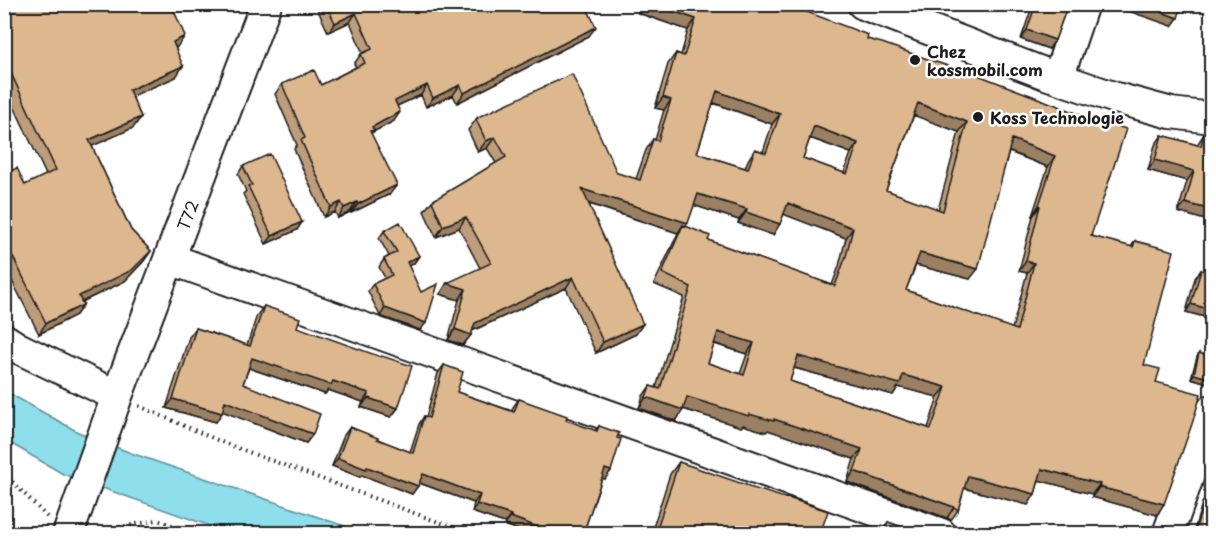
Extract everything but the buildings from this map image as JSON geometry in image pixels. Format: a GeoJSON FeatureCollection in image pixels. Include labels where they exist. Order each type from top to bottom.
{"type":"FeatureCollection","features":[{"type":"Feature","properties":{"kind":"street","name":"T72"},"geometry":{"type":"LineString","coordinates":[[61,529],[80,496],[266,4]]}},
{"type":"Feature","properties":{"kind":"street"},"geometry":{"type":"LineString","coordinates":[[863,4],[1116,98],[1171,114],[1212,118]]}},
{"type":"Feature","properties":{"kind":"street"},"geometry":{"type":"LineString","coordinates":[[1058,78],[1083,4]]}},
{"type":"Feature","properties":{"kind":"street"},"geometry":{"type":"LineString","coordinates":[[170,259],[941,534]]}},
{"type":"Feature","properties":{"kind":"street"},"geometry":{"type":"LineString","coordinates":[[4,339],[117,396]]}},
{"type":"Feature","properties":{"kind":"street"},"geometry":{"type":"LineString","coordinates":[[1168,534],[1212,410]]}},
{"type":"Feature","properties":{"kind":"path"},"geometry":{"type":"LineString","coordinates":[[117,396],[224,443],[471,534]]}},
{"type":"Feature","properties":{"kind":"path"},"geometry":{"type":"LineString","coordinates":[[4,473],[61,529]]}},
{"type":"Feature","properties":{"kind":"path"},"geometry":{"type":"LineString","coordinates":[[86,534],[157,520],[199,534]]}},
{"type":"Feature","properties":{"kind":"water"},"geometry":{"type":"Polygon","coordinates":[[[5,391],[78,432],[131,453],[365,533],[230,533],[63,474],[5,440],[5,391]]]}},
{"type":"Feature","properties":{"kind":"place","name":"Chez kossmobil.com"},"geometry":{"type":"Point","coordinates":[915,60]}},
{"type":"Feature","properties":{"kind":"place","name":"Koss Technologie"},"geometry":{"type":"Point","coordinates":[978,117]}}]}
